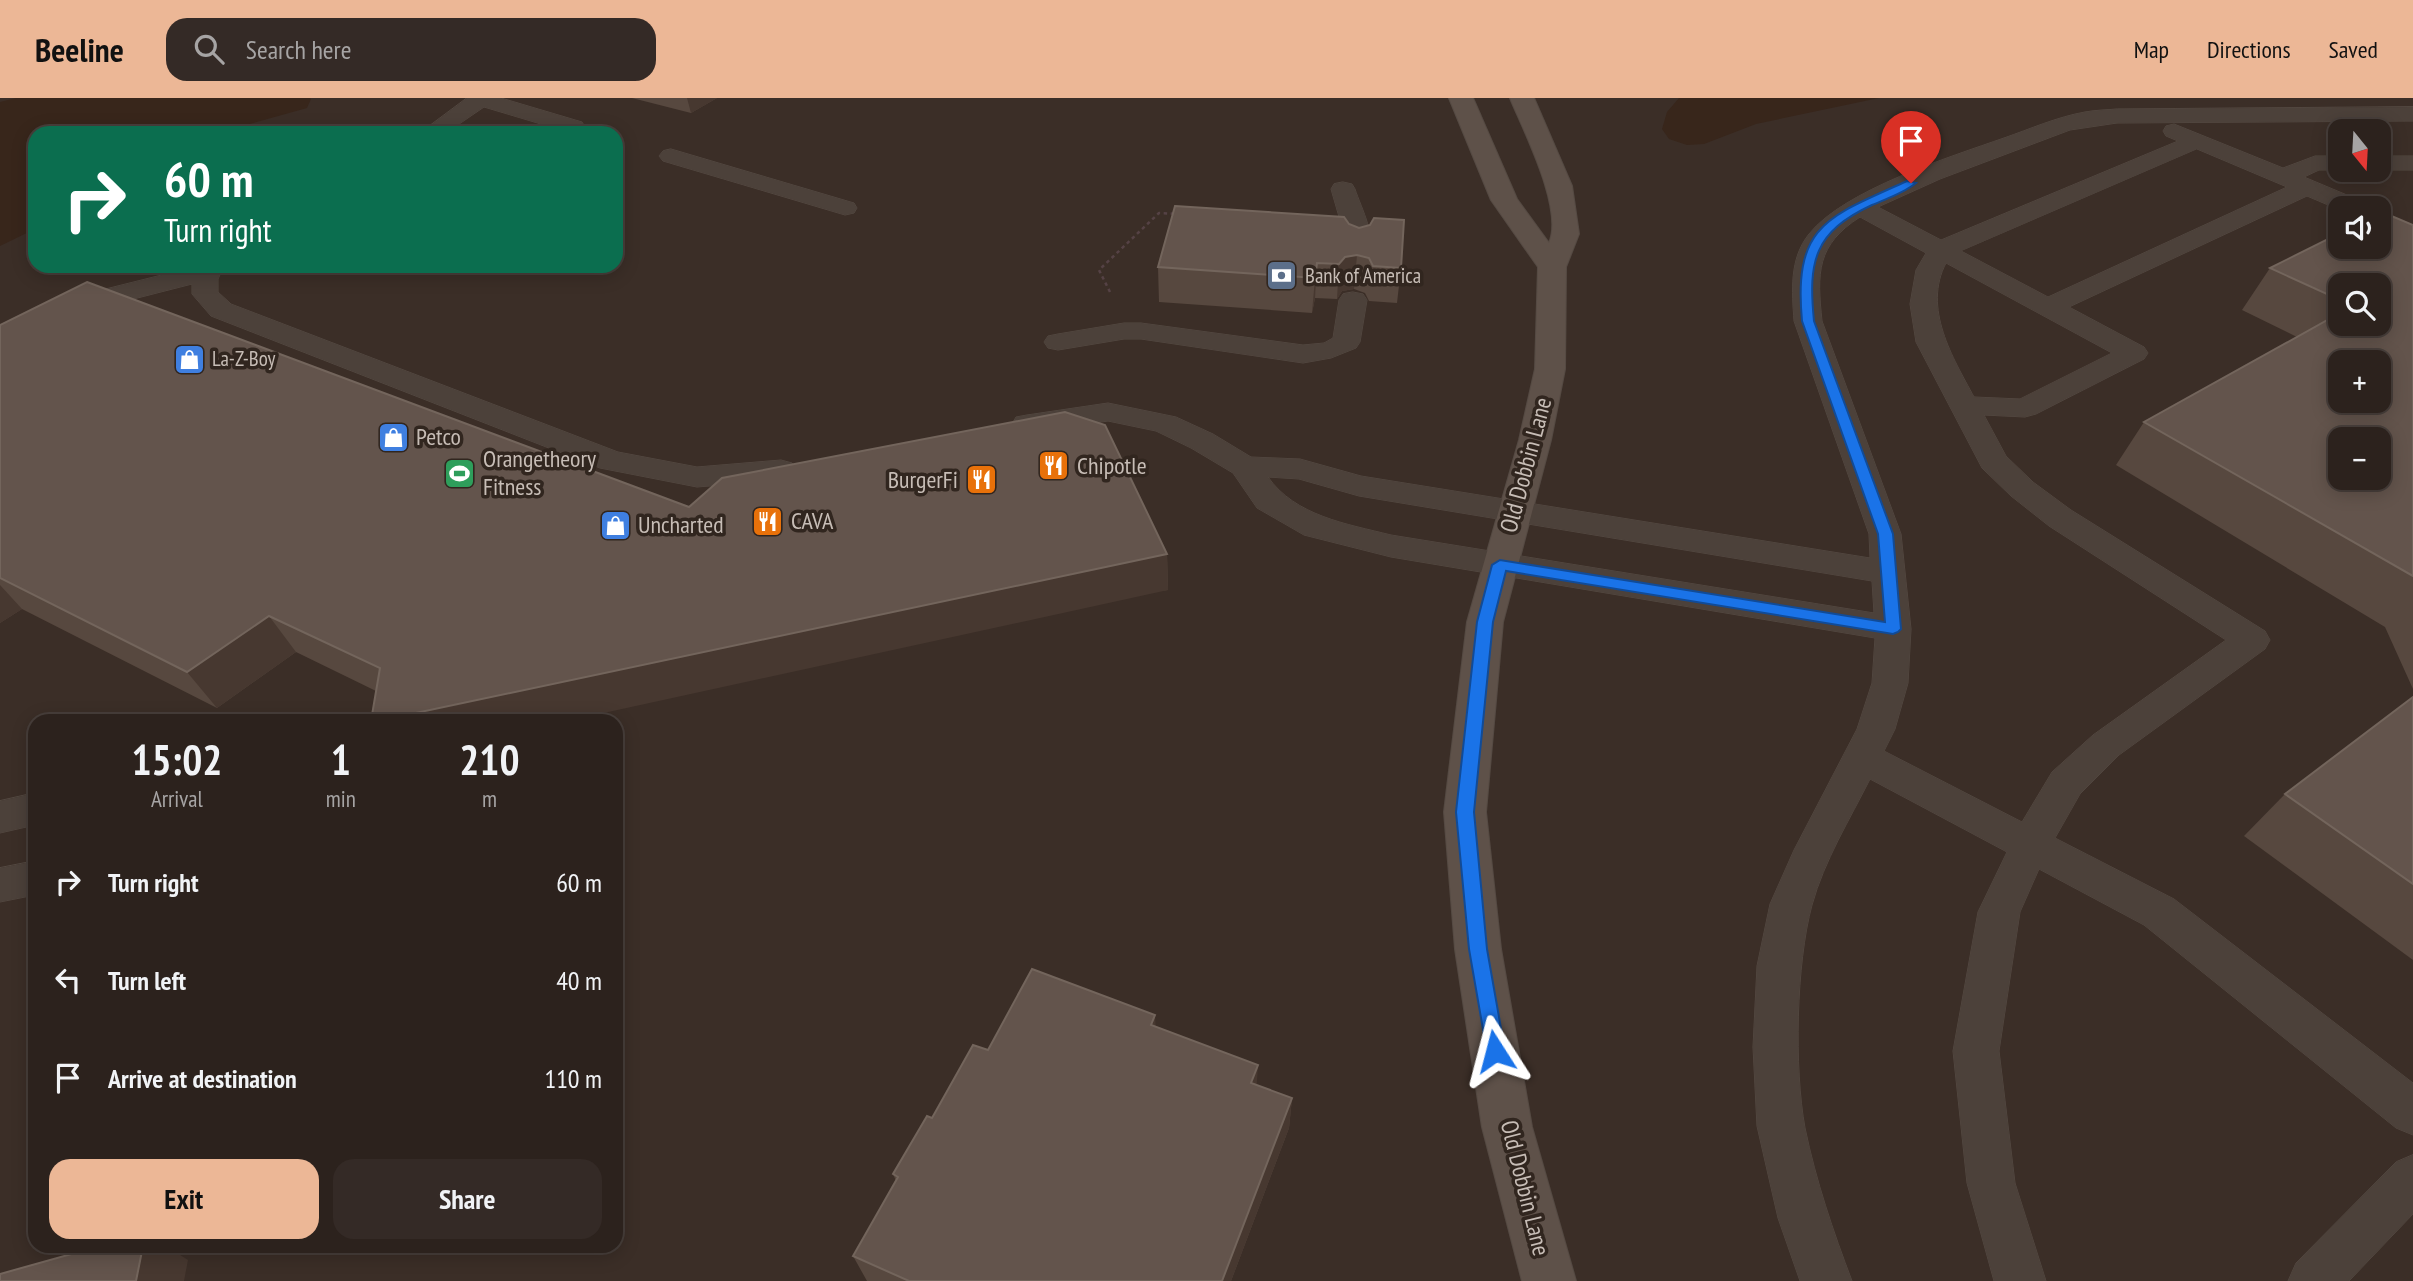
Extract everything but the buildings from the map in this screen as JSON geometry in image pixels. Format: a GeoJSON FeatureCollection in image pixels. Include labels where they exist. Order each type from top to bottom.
{"type":"FeatureCollection","features":[{"type":"Feature","properties":{"kind":"street"},"geometry":{"type":"LineString","coordinates":[[1461,98],[1504,200],[1552,267]]}},
{"type":"Feature","properties":{"kind":"street","name":"Old Dobbin Lane"},"geometry":{"type":"LineString","coordinates":[[1522,98],[1559,186],[1566,234],[1552,267],[1550,369],[1535,440],[1485,622],[1465,812],[1478,949],[1507,1127],[1549,1281]]}},
{"type":"Feature","properties":{"kind":"lane"},"geometry":{"type":"LineString","coordinates":[[441,126],[481,99],[571,126]]}},
{"type":"Feature","properties":{"kind":"lane"},"geometry":{"type":"LineString","coordinates":[[1826,1281],[1803,1218],[1781,1126],[1776,1047],[1779,967],[1791,904],[1814,850],[1876,729],[1890,683],[1893,629],[1885,534],[1808,321],[1805,285],[1808,258],[1820,235],[1859,207],[1885,193],[2062,125],[2085,119],[2138,116],[2413,114]]}},
{"type":"Feature","properties":{"kind":"lane"},"geometry":{"type":"LineString","coordinates":[[2138,116],[2328,196]]}},
{"type":"Feature","properties":{"kind":"lane"},"geometry":{"type":"LineString","coordinates":[[2020,1281],[1991,1183],[1976,1051],[1999,912],[2031,843],[2066,783],[2106,745],[2252,640],[2060,518],[2021,489],[1993,461],[1930,342],[1924,304],[1929,270],[1940,250],[2197,141]]}},
{"type":"Feature","properties":{"kind":"lane"},"geometry":{"type":"LineString","coordinates":[[671,156],[845,208]]}},
{"type":"Feature","properties":{"kind":"lane"},"geometry":{"type":"LineString","coordinates":[[2283,177],[2315,163],[2328,163]]}},
{"type":"Feature","properties":{"kind":"lane"},"geometry":{"type":"LineString","coordinates":[[2391,163],[2413,163]]}},
{"type":"Feature","properties":{"kind":"lane"},"geometry":{"type":"LineString","coordinates":[[2048,307],[2307,187]]}},
{"type":"Feature","properties":{"kind":"lane"},"geometry":{"type":"LineString","coordinates":[[1343,189],[1357,234],[1357,252]]}},
{"type":"Feature","properties":{"kind":"lane"},"geometry":{"type":"LineString","coordinates":[[1859,207],[2134,353],[2025,408],[1964,405]]}},
{"type":"Feature","properties":{"kind":"lane"},"geometry":{"type":"LineString","coordinates":[[0,343],[96,300],[195,273]]}},
{"type":"Feature","properties":{"kind":"lane"},"geometry":{"type":"LineString","coordinates":[[208,273],[205,279],[205,294],[221,310],[611,461],[697,477],[736,476],[810,465]]}},
{"type":"Feature","properties":{"kind":"lane"},"geometry":{"type":"LineString","coordinates":[[1058,342],[1124,331],[1141,331],[1303,354],[1331,350],[1346,342],[1353,300]]}},
{"type":"Feature","properties":{"kind":"lane"},"geometry":{"type":"LineString","coordinates":[[995,430],[1108,412],[1131,415],[1165,424],[1202,441],[1244,466],[1268,501],[1316,527],[1391,546],[1893,629]]}},
{"type":"Feature","properties":{"kind":"lane"},"geometry":{"type":"LineString","coordinates":[[1244,466],[1300,469],[1359,486],[1888,572]]}},
{"type":"Feature","properties":{"kind":"lane"},"geometry":{"type":"LineString","coordinates":[[1862,757],[2159,912],[2413,1112]]}},
{"type":"Feature","properties":{"kind":"lane"},"geometry":{"type":"LineString","coordinates":[[0,817],[28,811]]}},
{"type":"Feature","properties":{"kind":"lane"},"geometry":{"type":"LineString","coordinates":[[0,885],[28,879]]}},
{"type":"Feature","properties":{"kind":"lane"},"geometry":{"type":"LineString","coordinates":[[2314,1281],[2413,1180]]}},
{"type":"Feature","properties":{"kind":"path"},"geometry":{"type":"LineString","coordinates":[[1111,294],[1100,270],[1159,213],[1185,214]]}},
{"type":"Feature","properties":{"kind":"shaded area"},"geometry":{"type":"Polygon","coordinates":[[[16,98],[311,99],[307,108],[242,126],[28,126],[28,232],[0,246],[0,102],[16,98]]]}},
{"type":"Feature","properties":{"kind":"shaded area"},"geometry":{"type":"Polygon","coordinates":[[[1679,98],[1879,98],[1756,124],[1704,144],[1687,145],[1669,139],[1662,129],[1667,112],[1679,98]]]}},
{"type":"Feature","properties":{"kind":"place","name":"Bank of America"},"geometry":{"type":"Point","coordinates":[1282,276]}},
{"type":"Feature","properties":{"kind":"place","name":"La-Z-Boy"},"geometry":{"type":"Point","coordinates":[189,359]}},
{"type":"Feature","properties":{"kind":"place","name":"Petco"},"geometry":{"type":"Point","coordinates":[393,437]}},
{"type":"Feature","properties":{"kind":"place","name":"Chipotle"},"geometry":{"type":"Point","coordinates":[1054,466]}},
{"type":"Feature","properties":{"kind":"place","name":"Orangetheory Fitness"},"geometry":{"type":"Point","coordinates":[460,473]}},
{"type":"Feature","properties":{"kind":"place","name":"BurgerFi"},"geometry":{"type":"Point","coordinates":[981,480]}},
{"type":"Feature","properties":{"kind":"place","name":"CAVA"},"geometry":{"type":"Point","coordinates":[768,521]}},
{"type":"Feature","properties":{"kind":"place","name":"Uncharted"},"geometry":{"type":"Point","coordinates":[615,525]}},
{"type":"Feature","properties":{"kind":"route"},"geometry":{"type":"LineString","coordinates":[[1495,1051],[1478,949],[1465,812],[1485,622],[1500,565],[1893,629],[1885,534],[1866,474],[1808,321],[1805,285],[1808,258],[1820,235],[1849,212],[1911,183]]}}]}
